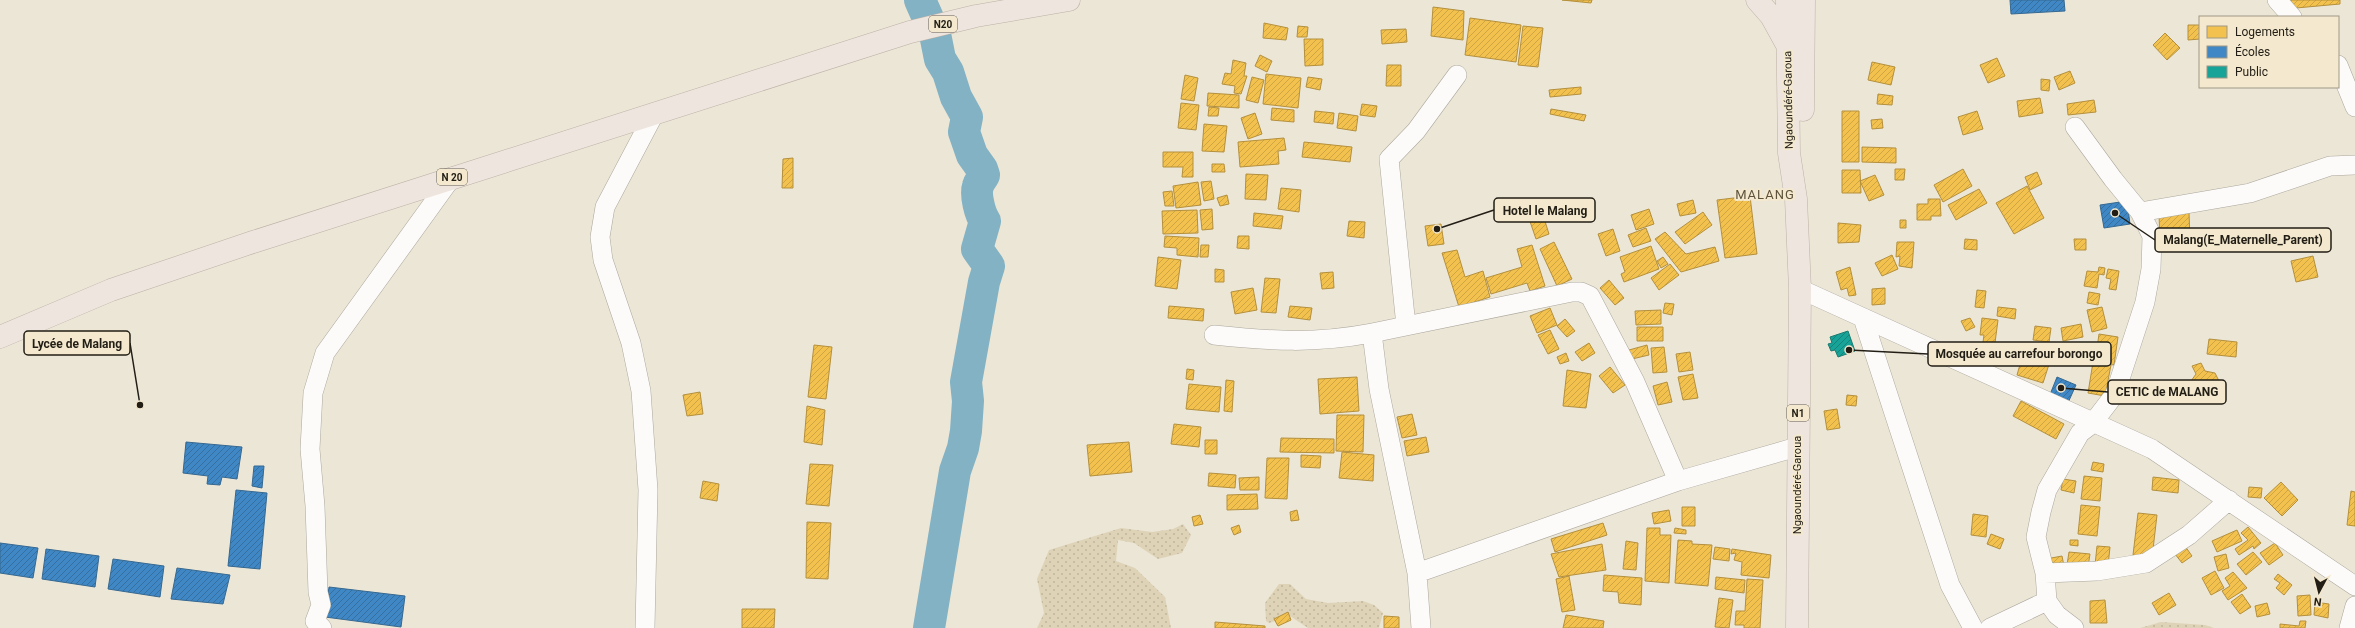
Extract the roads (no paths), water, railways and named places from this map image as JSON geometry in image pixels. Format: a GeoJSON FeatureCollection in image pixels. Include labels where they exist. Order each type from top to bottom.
{"type":"FeatureCollection","features":[{"type":"Feature","properties":{"kind":"highway","name":"N20"},"geometry":{"type":"LineString","coordinates":[[910,32],[976,16],[1069,0]]}},
{"type":"Feature","properties":{"kind":"highway"},"geometry":{"type":"LineString","coordinates":[[1758,0],[1771,16],[1787,46]]}},
{"type":"Feature","properties":{"kind":"highway","name":"Ngaoundéré-Garoua"},"geometry":{"type":"LineString","coordinates":[[1787,0],[1789,153],[1796,199],[1800,289],[1797,447],[1797,628]]}},
{"type":"Feature","properties":{"kind":"highway","name":"Ngaoundéré-Garoua"},"geometry":{"type":"LineString","coordinates":[[1796,199],[1802,152],[1804,0]]}},
{"type":"Feature","properties":{"kind":"highway","name":"N 20"},"geometry":{"type":"LineString","coordinates":[[0,337],[111,290],[452,177],[910,32]]}},
{"type":"Feature","properties":{"kind":"street"},"geometry":{"type":"LineString","coordinates":[[2277,0],[2291,16]]}},
{"type":"Feature","properties":{"kind":"street"},"geometry":{"type":"LineString","coordinates":[[2339,67],[2355,107]]}},
{"type":"Feature","properties":{"kind":"street"},"geometry":{"type":"LineString","coordinates":[[1406,326],[1389,160],[1416,131],[1457,75]]}},
{"type":"Feature","properties":{"kind":"street"},"geometry":{"type":"LineString","coordinates":[[645,628],[648,490],[641,391],[631,343],[603,260],[600,238],[605,207],[654,114]]}},
{"type":"Feature","properties":{"kind":"street"},"geometry":{"type":"LineString","coordinates":[[2074,628],[2057,615],[2047,601],[2045,573],[2036,537],[2047,490],[2080,433],[2092,424],[2115,394],[2145,302],[2151,269],[2152,236],[2140,212],[2113,179],[2075,127]]}},
{"type":"Feature","properties":{"kind":"street"},"geometry":{"type":"LineString","coordinates":[[2140,212],[2250,194],[2330,166],[2355,165]]}},
{"type":"Feature","properties":{"kind":"street"},"geometry":{"type":"LineString","coordinates":[[322,628],[315,622],[320,605],[318,592],[315,506],[310,449],[313,393],[325,353],[452,177]]}},
{"type":"Feature","properties":{"kind":"street"},"geometry":{"type":"LineString","coordinates":[[1800,289],[2092,424],[2152,449],[2355,586]]}},
{"type":"Feature","properties":{"kind":"street"},"geometry":{"type":"LineString","coordinates":[[1214,335],[1275,342],[1340,339],[1572,292],[1581,292],[1590,296],[1635,382],[1678,481]]}},
{"type":"Feature","properties":{"kind":"street"},"geometry":{"type":"LineString","coordinates":[[1863,318],[1950,585],[1972,628]]}},
{"type":"Feature","properties":{"kind":"street"},"geometry":{"type":"LineString","coordinates":[[1372,333],[1379,389],[1417,573],[1420,628]]}},
{"type":"Feature","properties":{"kind":"street"},"geometry":{"type":"LineString","coordinates":[[1417,573],[1678,481],[1797,447]]}},
{"type":"Feature","properties":{"kind":"street"},"geometry":{"type":"LineString","coordinates":[[2045,573],[2098,571],[2146,563],[2188,535],[2229,500]]}},
{"type":"Feature","properties":{"kind":"street"},"geometry":{"type":"LineString","coordinates":[[1990,628],[2047,601]]}},
{"type":"Feature","properties":{"kind":"street"},"geometry":{"type":"LineString","coordinates":[[2349,628],[2355,606]]}},
{"type":"Feature","properties":{"kind":"waterway"},"geometry":{"type":"LineString","coordinates":[[920,0],[935,34],[940,59],[948,72],[956,97],[967,117],[964,132],[972,155],[982,169],[984,175],[977,190],[978,204],[985,221],[977,249],[989,266],[984,282],[966,382],[968,401],[966,431],[963,448],[955,471],[929,628]]}},
{"type":"Feature","properties":{"kind":"place","name":"Malang(E_Maternelle_Parent)"},"geometry":{"type":"Point","coordinates":[2115,213]}},
{"type":"Feature","properties":{"kind":"place","name":"Hotel le Malang"},"geometry":{"type":"Point","coordinates":[1437,229]}},
{"type":"Feature","properties":{"kind":"place","name":"Mosquée au carrefour borongo"},"geometry":{"type":"Point","coordinates":[1849,350]}},
{"type":"Feature","properties":{"kind":"place","name":"CETIC de MALANG"},"geometry":{"type":"Point","coordinates":[2061,388]}},
{"type":"Feature","properties":{"kind":"place","name":"Lycée de Malang"},"geometry":{"type":"Point","coordinates":[140,405]}},
{"type":"Feature","properties":{"kind":"district","name":"MALANG"},"geometry":{"type":"Point","coordinates":[1765,194]}}]}
